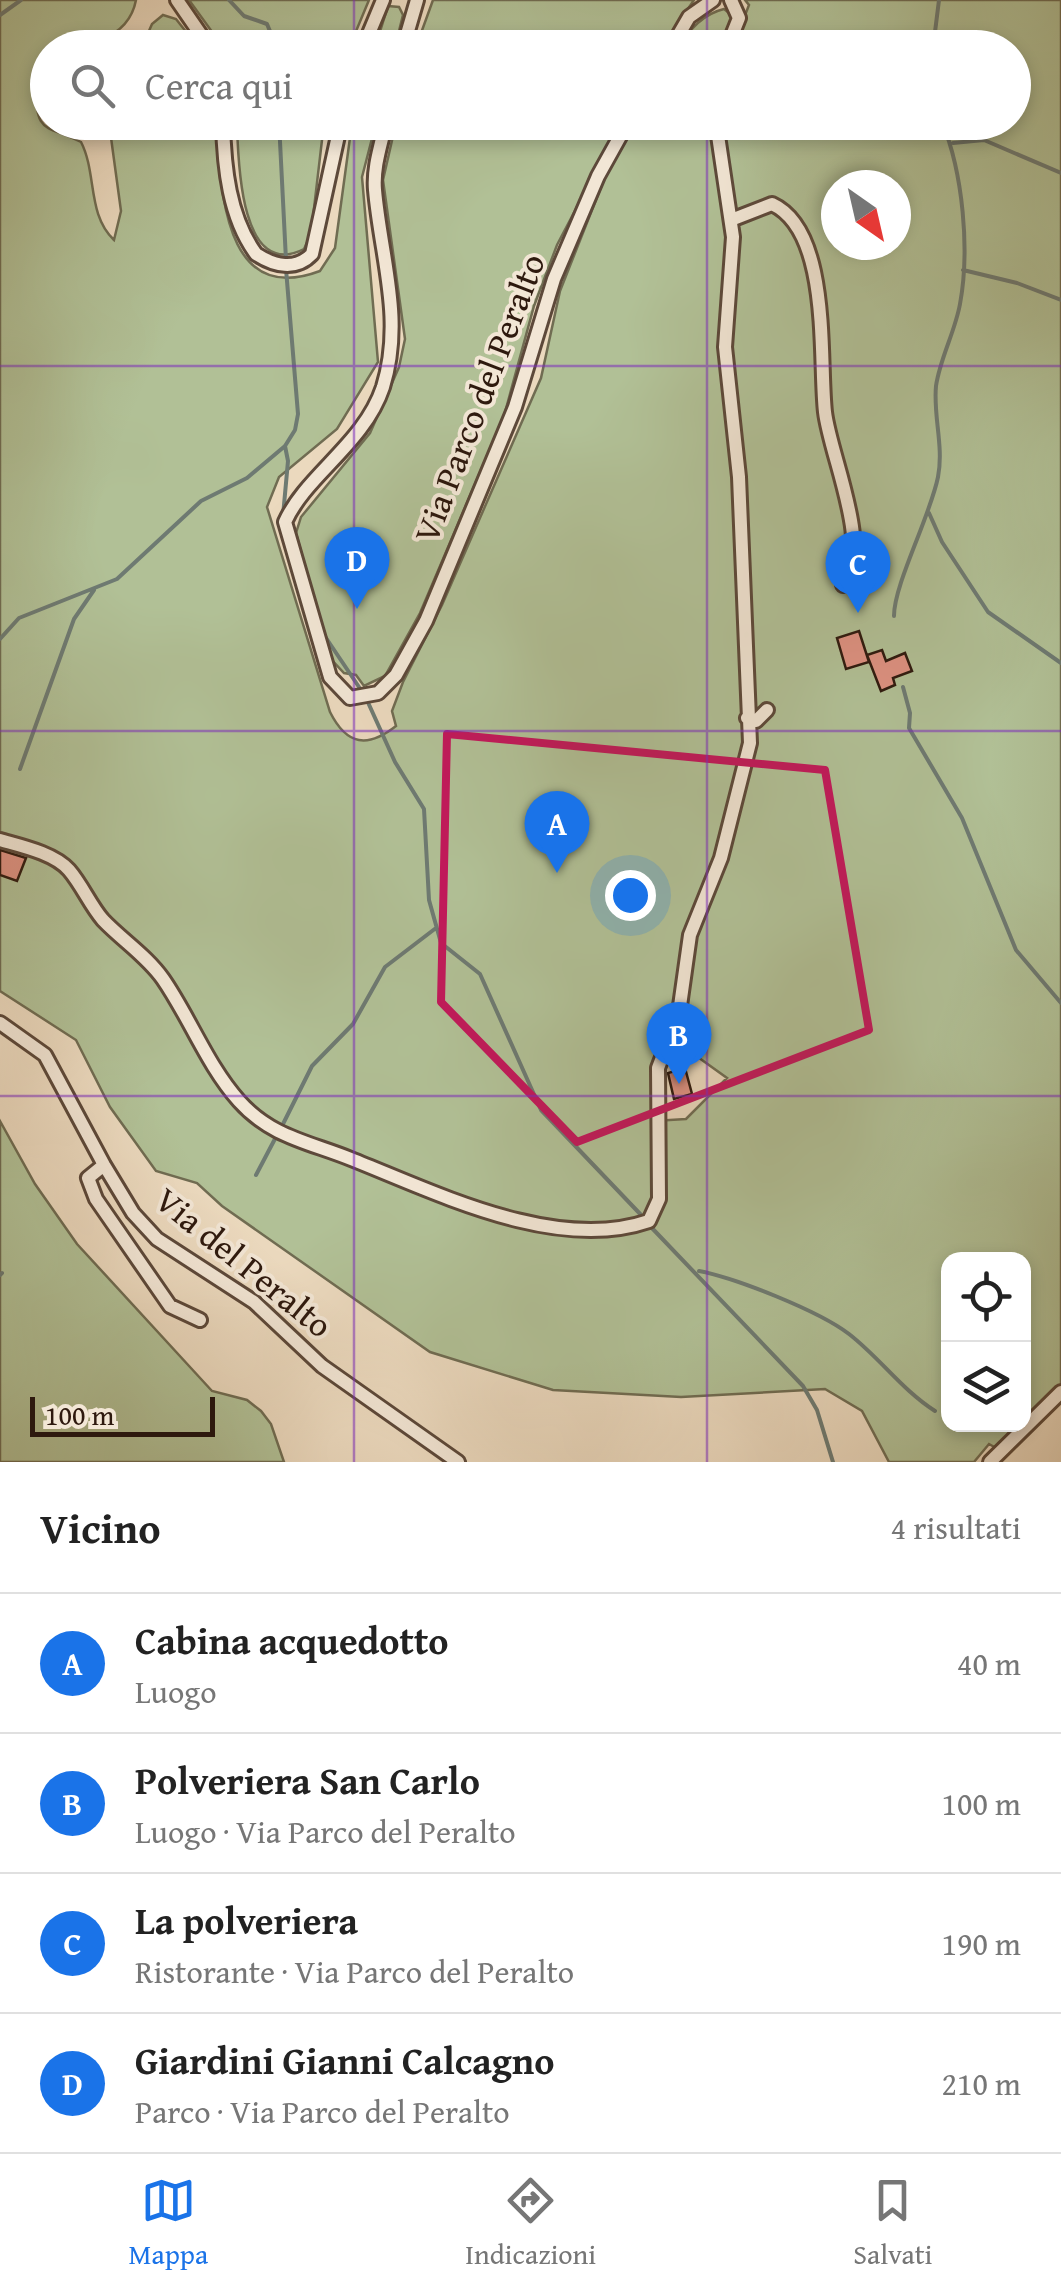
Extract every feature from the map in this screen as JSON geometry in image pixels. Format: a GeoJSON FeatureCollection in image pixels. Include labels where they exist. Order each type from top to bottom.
{"type":"FeatureCollection","features":[{"type":"Feature","properties":{"kind":"street"},"geometry":{"type":"LineString","coordinates":[[178,0],[198,30]]}},
{"type":"Feature","properties":{"kind":"street"},"geometry":{"type":"LineString","coordinates":[[370,30],[382,0]]}},
{"type":"Feature","properties":{"kind":"street"},"geometry":{"type":"LineString","coordinates":[[408,30],[417,0]]}},
{"type":"Feature","properties":{"kind":"street"},"geometry":{"type":"LineString","coordinates":[[681,30],[689,17],[713,0]]}},
{"type":"Feature","properties":{"kind":"street"},"geometry":{"type":"LineString","coordinates":[[731,0],[739,18],[734,30]]}},
{"type":"Feature","properties":{"kind":"street"},"geometry":{"type":"LineString","coordinates":[[225,140],[229,186],[250,246],[275,264],[297,264],[312,254],[337,140]]}},
{"type":"Feature","properties":{"kind":"street","name":"Via Parco del Peralto"},"geometry":{"type":"LineString","coordinates":[[383,140],[375,190],[391,287],[393,344],[382,391],[344,453],[291,508],[284,522],[330,678],[350,698],[378,693],[396,674],[426,622],[514,407],[554,279],[598,176],[618,140]]}},
{"type":"Feature","properties":{"kind":"street"},"geometry":{"type":"LineString","coordinates":[[0,840],[66,866],[102,919],[162,977],[226,1084],[261,1124],[296,1142],[423,1187],[457,1206],[510,1219],[596,1230],[627,1228],[649,1221],[659,1199],[658,1068],[679,1013],[690,936],[736,806],[750,744],[739,477],[725,347],[732,220],[719,140]]}},
{"type":"Feature","properties":{"kind":"street"},"geometry":{"type":"LineString","coordinates":[[732,220],[772,204],[791,220],[819,289],[816,367],[853,545],[843,585]]}},
{"type":"Feature","properties":{"kind":"street"},"geometry":{"type":"LineString","coordinates":[[747,718],[756,721],[767,710]]}},
{"type":"Feature","properties":{"kind":"street","name":"Via del Peralto"},"geometry":{"type":"LineString","coordinates":[[0,1023],[45,1055],[133,1213],[157,1239],[254,1302],[322,1366],[458,1462]]}},
{"type":"Feature","properties":{"kind":"street"},"geometry":{"type":"LineString","coordinates":[[104,1164],[88,1178],[96,1198],[170,1306],[200,1320]]}},
{"type":"Feature","properties":{"kind":"street"},"geometry":{"type":"LineString","coordinates":[[990,1462],[1061,1392]]}},
{"type":"Feature","properties":{"kind":"highlighted area"},"geometry":{"type":"Polygon","coordinates":[[[447,734],[825,770],[869,1030],[577,1142],[441,1002],[447,734]]]}},
{"type":"Feature","properties":{"kind":"green space"},"geometry":{"type":"Polygon","coordinates":[[[0,0],[136,0],[131,14],[118,30],[30,30],[30,140],[81,142],[100,218],[114,240],[121,211],[111,140],[217,140],[225,208],[233,235],[246,257],[263,272],[288,278],[320,271],[335,248],[350,140],[372,140],[362,177],[378,362],[337,429],[279,477],[267,507],[330,712],[344,732],[367,740],[396,726],[392,711],[403,682],[442,605],[541,378],[560,291],[605,177],[626,140],[1031,140],[1031,30],[693,28],[703,18],[724,9],[742,23],[749,5],[745,0],[1061,0],[1061,1387],[1031,1417],[1031,1252],[941,1252],[941,1432],[1015,1432],[998,1449],[989,1444],[974,1462],[889,1462],[862,1411],[825,1389],[681,1397],[553,1390],[430,1352],[222,1206],[197,1183],[156,1171],[110,1107],[76,1040],[0,991],[0,0]],[[688,1050],[655,1059],[654,1121],[686,1119],[727,1078],[688,1050]]]}},
{"type":"Feature","properties":{"kind":"green space"},"geometry":{"type":"Polygon","coordinates":[[[189,0],[369,0],[356,30],[211,30],[189,0]]]}},
{"type":"Feature","properties":{"kind":"green space"},"geometry":{"type":"Polygon","coordinates":[[[433,0],[694,0],[674,30],[422,30],[433,0]]]}},
{"type":"Feature","properties":{"kind":"green space"},"geometry":{"type":"Polygon","coordinates":[[[388,6],[399,7],[403,15],[399,30],[380,30],[388,6]]]}},
{"type":"Feature","properties":{"kind":"green space"},"geometry":{"type":"Polygon","coordinates":[[[163,15],[176,19],[185,30],[149,30],[163,15]]]}},
{"type":"Feature","properties":{"kind":"green space"},"geometry":{"type":"Polygon","coordinates":[[[238,140],[322,140],[311,234],[304,249],[283,255],[267,248],[255,233],[247,212],[238,140]]]}},
{"type":"Feature","properties":{"kind":"green space"},"geometry":{"type":"Polygon","coordinates":[[[392,140],[612,140],[557,245],[534,306],[504,416],[420,613],[385,676],[364,686],[356,675],[344,673],[330,658],[296,533],[301,517],[370,433],[399,367],[405,339],[383,180],[392,140]]]}},
{"type":"Feature","properties":{"kind":"green space"},"geometry":{"type":"Polygon","coordinates":[[[0,1121],[35,1184],[77,1244],[212,1391],[247,1400],[261,1411],[271,1424],[284,1462],[0,1462],[0,1121]]]}},
{"type":"Feature","properties":{"kind":"building"},"geometry":{"type":"Polygon","coordinates":[[[859,631],[869,662],[846,669],[837,638],[859,631]]]}},
{"type":"Feature","properties":{"kind":"building"},"geometry":{"type":"Polygon","coordinates":[[[882,650],[886,661],[905,653],[912,671],[893,678],[895,685],[881,691],[867,655],[882,650]]]}},
{"type":"Feature","properties":{"kind":"building"},"geometry":{"type":"Polygon","coordinates":[[[0,850],[26,858],[17,881],[0,875],[0,850]]]}},
{"type":"Feature","properties":{"kind":"building"},"geometry":{"type":"Polygon","coordinates":[[[685,1068],[692,1094],[674,1099],[668,1073],[685,1068]]]}},
{"type":"Feature","properties":{"kind":"waterway"},"geometry":{"type":"LineString","coordinates":[[0,15],[21,0]]}},
{"type":"Feature","properties":{"kind":"waterway"},"geometry":{"type":"LineString","coordinates":[[229,0],[244,16],[267,24],[270,30]]}},
{"type":"Feature","properties":{"kind":"waterway"},"geometry":{"type":"LineString","coordinates":[[935,30],[939,0]]}},
{"type":"Feature","properties":{"kind":"waterway"},"geometry":{"type":"LineString","coordinates":[[280,140],[286,260]]}},
{"type":"Feature","properties":{"kind":"waterway"},"geometry":{"type":"LineString","coordinates":[[894,616],[900,586],[938,477],[936,386],[958,314],[963,283],[960,188],[948,140]]}},
{"type":"Feature","properties":{"kind":"waterway"},"geometry":{"type":"LineString","coordinates":[[953,143],[984,140],[1061,173]]}},
{"type":"Feature","properties":{"kind":"waterway"},"geometry":{"type":"LineString","coordinates":[[0,639],[19,618],[117,579],[201,501],[247,478],[285,446],[295,430],[298,414],[286,269]]}},
{"type":"Feature","properties":{"kind":"waterway"},"geometry":{"type":"LineString","coordinates":[[963,270],[1017,283],[1061,300]]}},
{"type":"Feature","properties":{"kind":"waterway"},"geometry":{"type":"LineString","coordinates":[[283,516],[288,461],[285,446]]}},
{"type":"Feature","properties":{"kind":"waterway"},"geometry":{"type":"LineString","coordinates":[[929,513],[942,542],[988,612],[1061,663]]}},
{"type":"Feature","properties":{"kind":"waterway"},"geometry":{"type":"LineString","coordinates":[[283,535],[295,579]]}},
{"type":"Feature","properties":{"kind":"waterway"},"geometry":{"type":"LineString","coordinates":[[20,769],[74,619],[94,590]]}},
{"type":"Feature","properties":{"kind":"waterway"},"geometry":{"type":"LineString","coordinates":[[322,632],[361,690]]}},
{"type":"Feature","properties":{"kind":"waterway"},"geometry":{"type":"LineString","coordinates":[[903,687],[910,713],[909,728],[962,818],[1016,950],[1061,1003]]}},
{"type":"Feature","properties":{"kind":"waterway"},"geometry":{"type":"LineString","coordinates":[[366,698],[395,762],[424,809],[429,900],[441,943],[480,974],[541,1110],[644,1218]]}},
{"type":"Feature","properties":{"kind":"waterway"},"geometry":{"type":"LineString","coordinates":[[282,1126],[312,1066],[353,1024],[385,967],[436,928]]}},
{"type":"Feature","properties":{"kind":"waterway"},"geometry":{"type":"LineString","coordinates":[[256,1175],[277,1135]]}},
{"type":"Feature","properties":{"kind":"waterway"},"geometry":{"type":"LineString","coordinates":[[650,1226],[803,1386],[817,1410],[833,1462]]}},
{"type":"Feature","properties":{"kind":"waterway"},"geometry":{"type":"LineString","coordinates":[[699,1271],[777,1296],[835,1325],[935,1411]]}},
{"type":"Feature","properties":{"kind":"place","name":"Giardini Gianni Calcagno"},"geometry":{"type":"Point","coordinates":[357,609]}},
{"type":"Feature","properties":{"kind":"place","name":"La polveriera"},"geometry":{"type":"Point","coordinates":[858,613]}},
{"type":"Feature","properties":{"kind":"place","name":"Cabina acquedotto"},"geometry":{"type":"Point","coordinates":[557,873]}},
{"type":"Feature","properties":{"kind":"place","name":"Polveriera San Carlo"},"geometry":{"type":"Point","coordinates":[679,1084]}}]}
